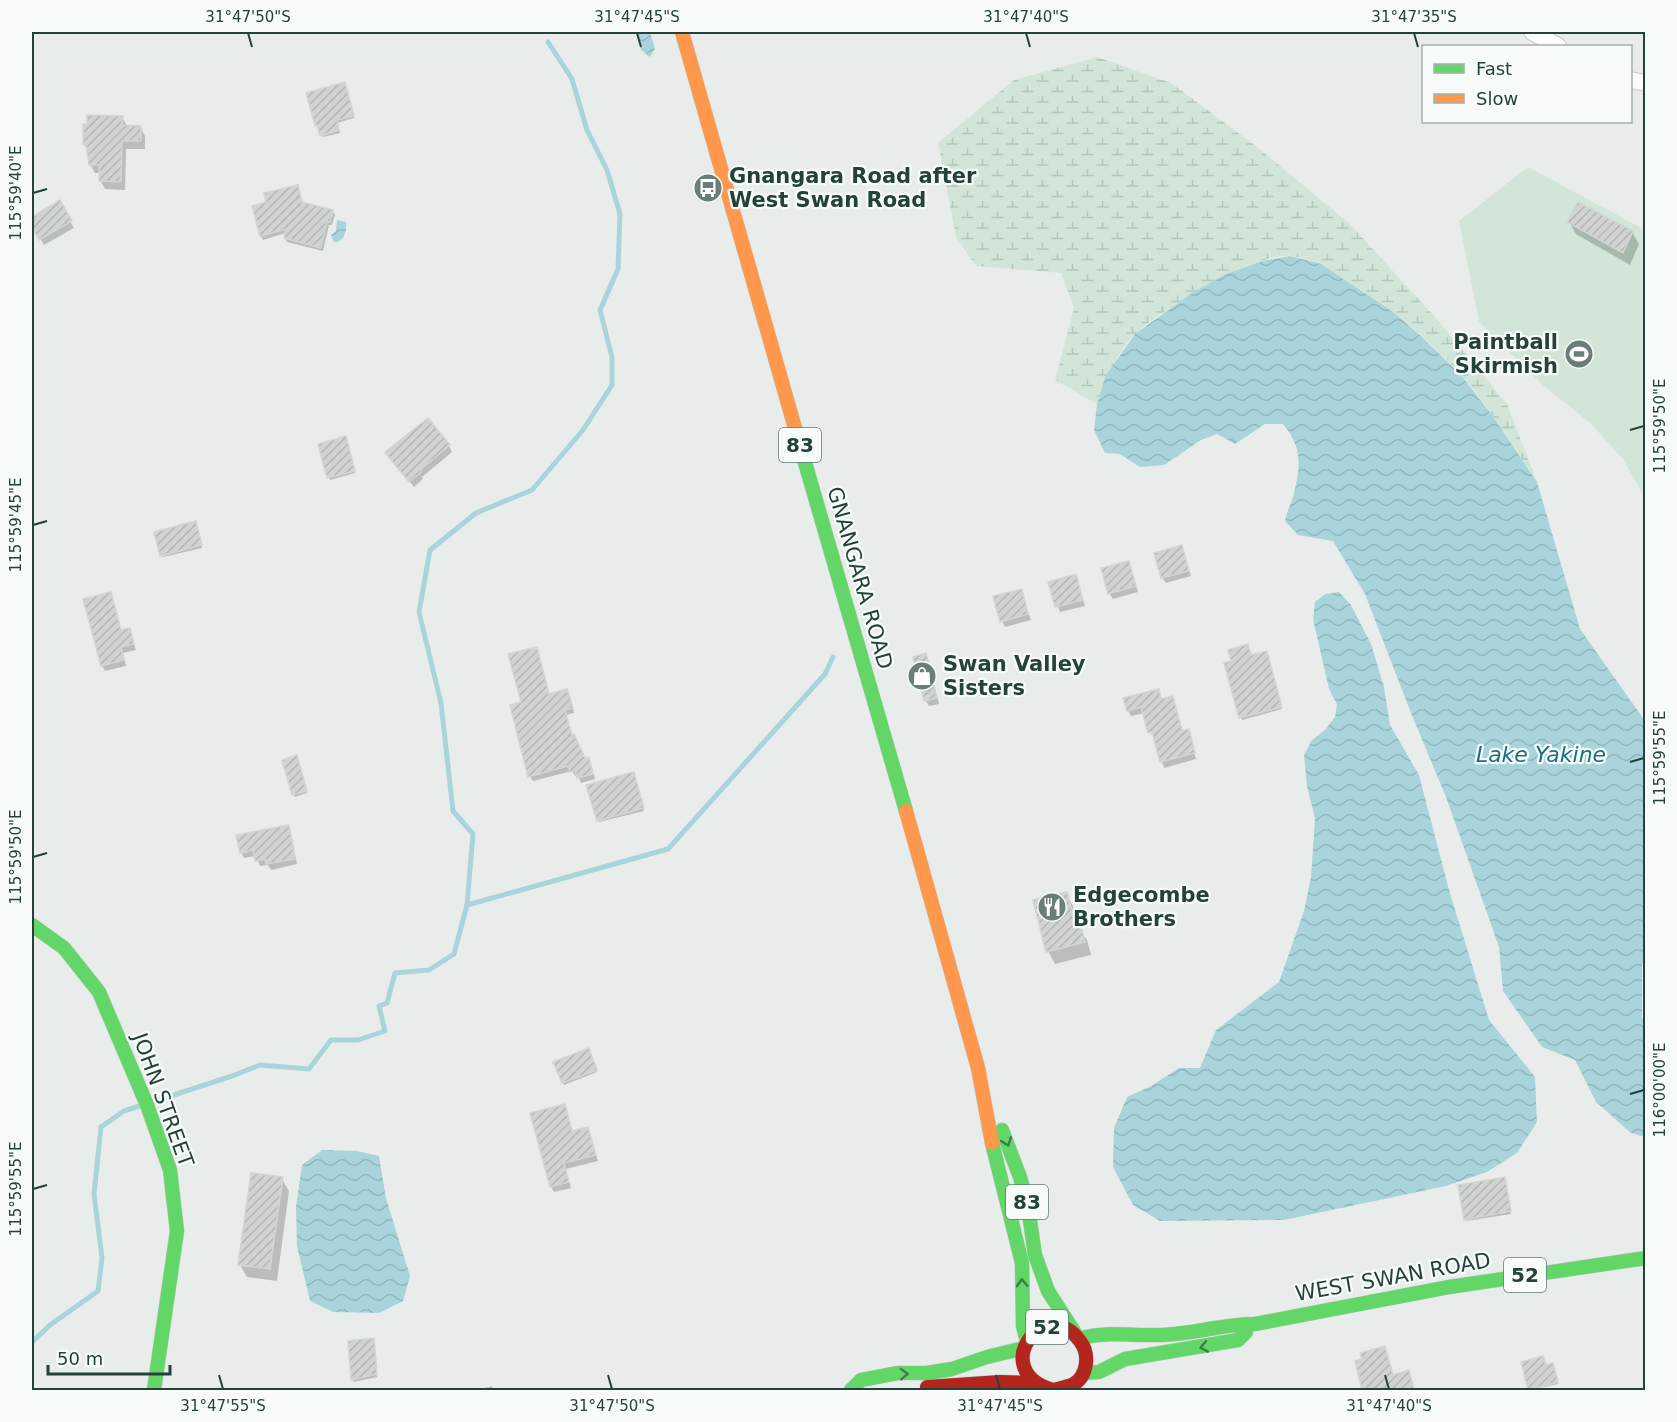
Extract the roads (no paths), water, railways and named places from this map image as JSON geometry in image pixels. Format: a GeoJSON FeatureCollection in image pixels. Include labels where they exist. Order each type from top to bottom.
{"type":"FeatureCollection","features":[{"type":"Feature","properties":{"kind":"main road","name":"GNANGARA ROAD"},"geometry":{"type":"LineString","coordinates":[[682,32],[920,858],[978,1068],[994,1154],[1022,1263],[1025,1345]]}},
{"type":"Feature","properties":{"kind":"main road","name":"JOHN STREET"},"geometry":{"type":"LineString","coordinates":[[32,925],[64,948],[99,992],[147,1105],[170,1170],[177,1231],[153,1390]]}},
{"type":"Feature","properties":{"kind":"main road","name":"GNANGARA ROAD"},"geometry":{"type":"LineString","coordinates":[[978,1068],[1020,1177],[1028,1207],[1035,1255],[1048,1291],[1078,1336]]}},
{"type":"Feature","properties":{"kind":"main road","name":"WEST SWAN ROAD"},"geometry":{"type":"LineString","coordinates":[[1078,1336],[1102,1333],[1163,1335],[1235,1324],[1255,1324],[1406,1294],[1646,1258]]}},
{"type":"Feature","properties":{"kind":"main road","name":"WEST SWAN ROAD"},"geometry":{"type":"LineString","coordinates":[[1082,1381],[1125,1359],[1238,1340],[1255,1324]]}},
{"type":"Feature","properties":{"kind":"main road","name":"52"},"geometry":{"type":"LineString","coordinates":[[1066,1327],[1078,1336],[1087,1355],[1082,1381],[1054,1390],[1043,1389],[1034,1383],[1023,1368],[1022,1358],[1025,1345],[1034,1333],[1044,1328],[1066,1327]]}},
{"type":"Feature","properties":{"kind":"main road","name":"52"},"geometry":{"type":"LineString","coordinates":[[851,1390],[861,1380],[952,1369],[1025,1345]]}},
{"type":"Feature","properties":{"kind":"main road","name":"52"},"geometry":{"type":"LineString","coordinates":[[913,1389],[1000,1382],[1034,1383]]}},
{"type":"Feature","properties":{"kind":"street"},"geometry":{"type":"LineString","coordinates":[[1532,32],[1556,45]]}},
{"type":"Feature","properties":{"kind":"water"},"geometry":{"type":"Polygon","coordinates":[[[636,32],[650,32],[655,49],[650,57],[641,50],[636,32]]]}},
{"type":"Feature","properties":{"kind":"water"},"geometry":{"type":"Polygon","coordinates":[[[337,220],[346,222],[346,229],[340,241],[334,242],[331,235],[336,231],[337,220]]]}},
{"type":"Feature","properties":{"kind":"water","name":"Lake Yakine"},"geometry":{"type":"Polygon","coordinates":[[[1290,256],[1321,264],[1392,311],[1461,375],[1492,415],[1537,482],[1580,629],[1645,721],[1646,954],[1642,965],[1642,1018],[1646,1023],[1645,1137],[1631,1133],[1596,1102],[1575,1060],[1542,1047],[1503,991],[1499,947],[1446,797],[1365,594],[1333,541],[1298,535],[1285,521],[1293,497],[1299,465],[1294,441],[1283,424],[1265,424],[1235,444],[1217,434],[1201,440],[1164,465],[1140,467],[1120,454],[1105,453],[1094,430],[1097,404],[1106,375],[1135,334],[1192,293],[1226,274],[1262,261],[1290,256]]]}},
{"type":"Feature","properties":{"kind":"water"},"geometry":{"type":"Polygon","coordinates":[[[1339,592],[1351,605],[1371,644],[1384,687],[1390,725],[1419,775],[1449,890],[1489,1020],[1535,1077],[1537,1122],[1517,1153],[1487,1172],[1446,1186],[1284,1220],[1160,1221],[1133,1205],[1113,1167],[1114,1128],[1127,1097],[1151,1086],[1179,1068],[1200,1068],[1216,1030],[1279,982],[1304,911],[1311,877],[1315,819],[1307,786],[1304,755],[1312,740],[1325,730],[1335,717],[1337,704],[1329,689],[1313,619],[1315,602],[1325,594],[1339,592]]]}},
{"type":"Feature","properties":{"kind":"water"},"geometry":{"type":"Polygon","coordinates":[[[322,1150],[357,1151],[379,1156],[386,1198],[410,1276],[403,1301],[379,1313],[333,1312],[310,1301],[297,1246],[296,1207],[302,1165],[322,1150]]]}},
{"type":"Feature","properties":{"kind":"waterway"},"geometry":{"type":"LineString","coordinates":[[152,1102],[260,1065],[309,1069],[331,1040],[358,1040],[385,1031],[379,1006],[387,1003],[395,973],[429,970],[454,954],[467,905],[473,834],[453,811],[441,703],[419,612],[430,550],[476,513],[532,490],[583,430],[612,385],[612,357],[600,310],[618,269],[620,214],[607,170],[587,130],[572,79],[548,42]]}},
{"type":"Feature","properties":{"kind":"waterway"},"geometry":{"type":"LineString","coordinates":[[467,905],[668,849],[825,674],[833,657]]}},
{"type":"Feature","properties":{"kind":"waterway"},"geometry":{"type":"LineString","coordinates":[[32,1342],[50,1325],[98,1291],[102,1258],[94,1194],[101,1127],[124,1111],[140,1106]]}},
{"type":"Feature","properties":{"kind":"place","name":"Gnangara Road after West Swan Road"},"geometry":{"type":"Point","coordinates":[708,188]}},
{"type":"Feature","properties":{"kind":"place","name":"Paintball Skirmish"},"geometry":{"type":"Point","coordinates":[1579,354]}},
{"type":"Feature","properties":{"kind":"place","name":"Swan Valley Sisters"},"geometry":{"type":"Point","coordinates":[922,676]}},
{"type":"Feature","properties":{"kind":"place","name":"Edgecombe Brothers"},"geometry":{"type":"Point","coordinates":[1052,907]}}]}
